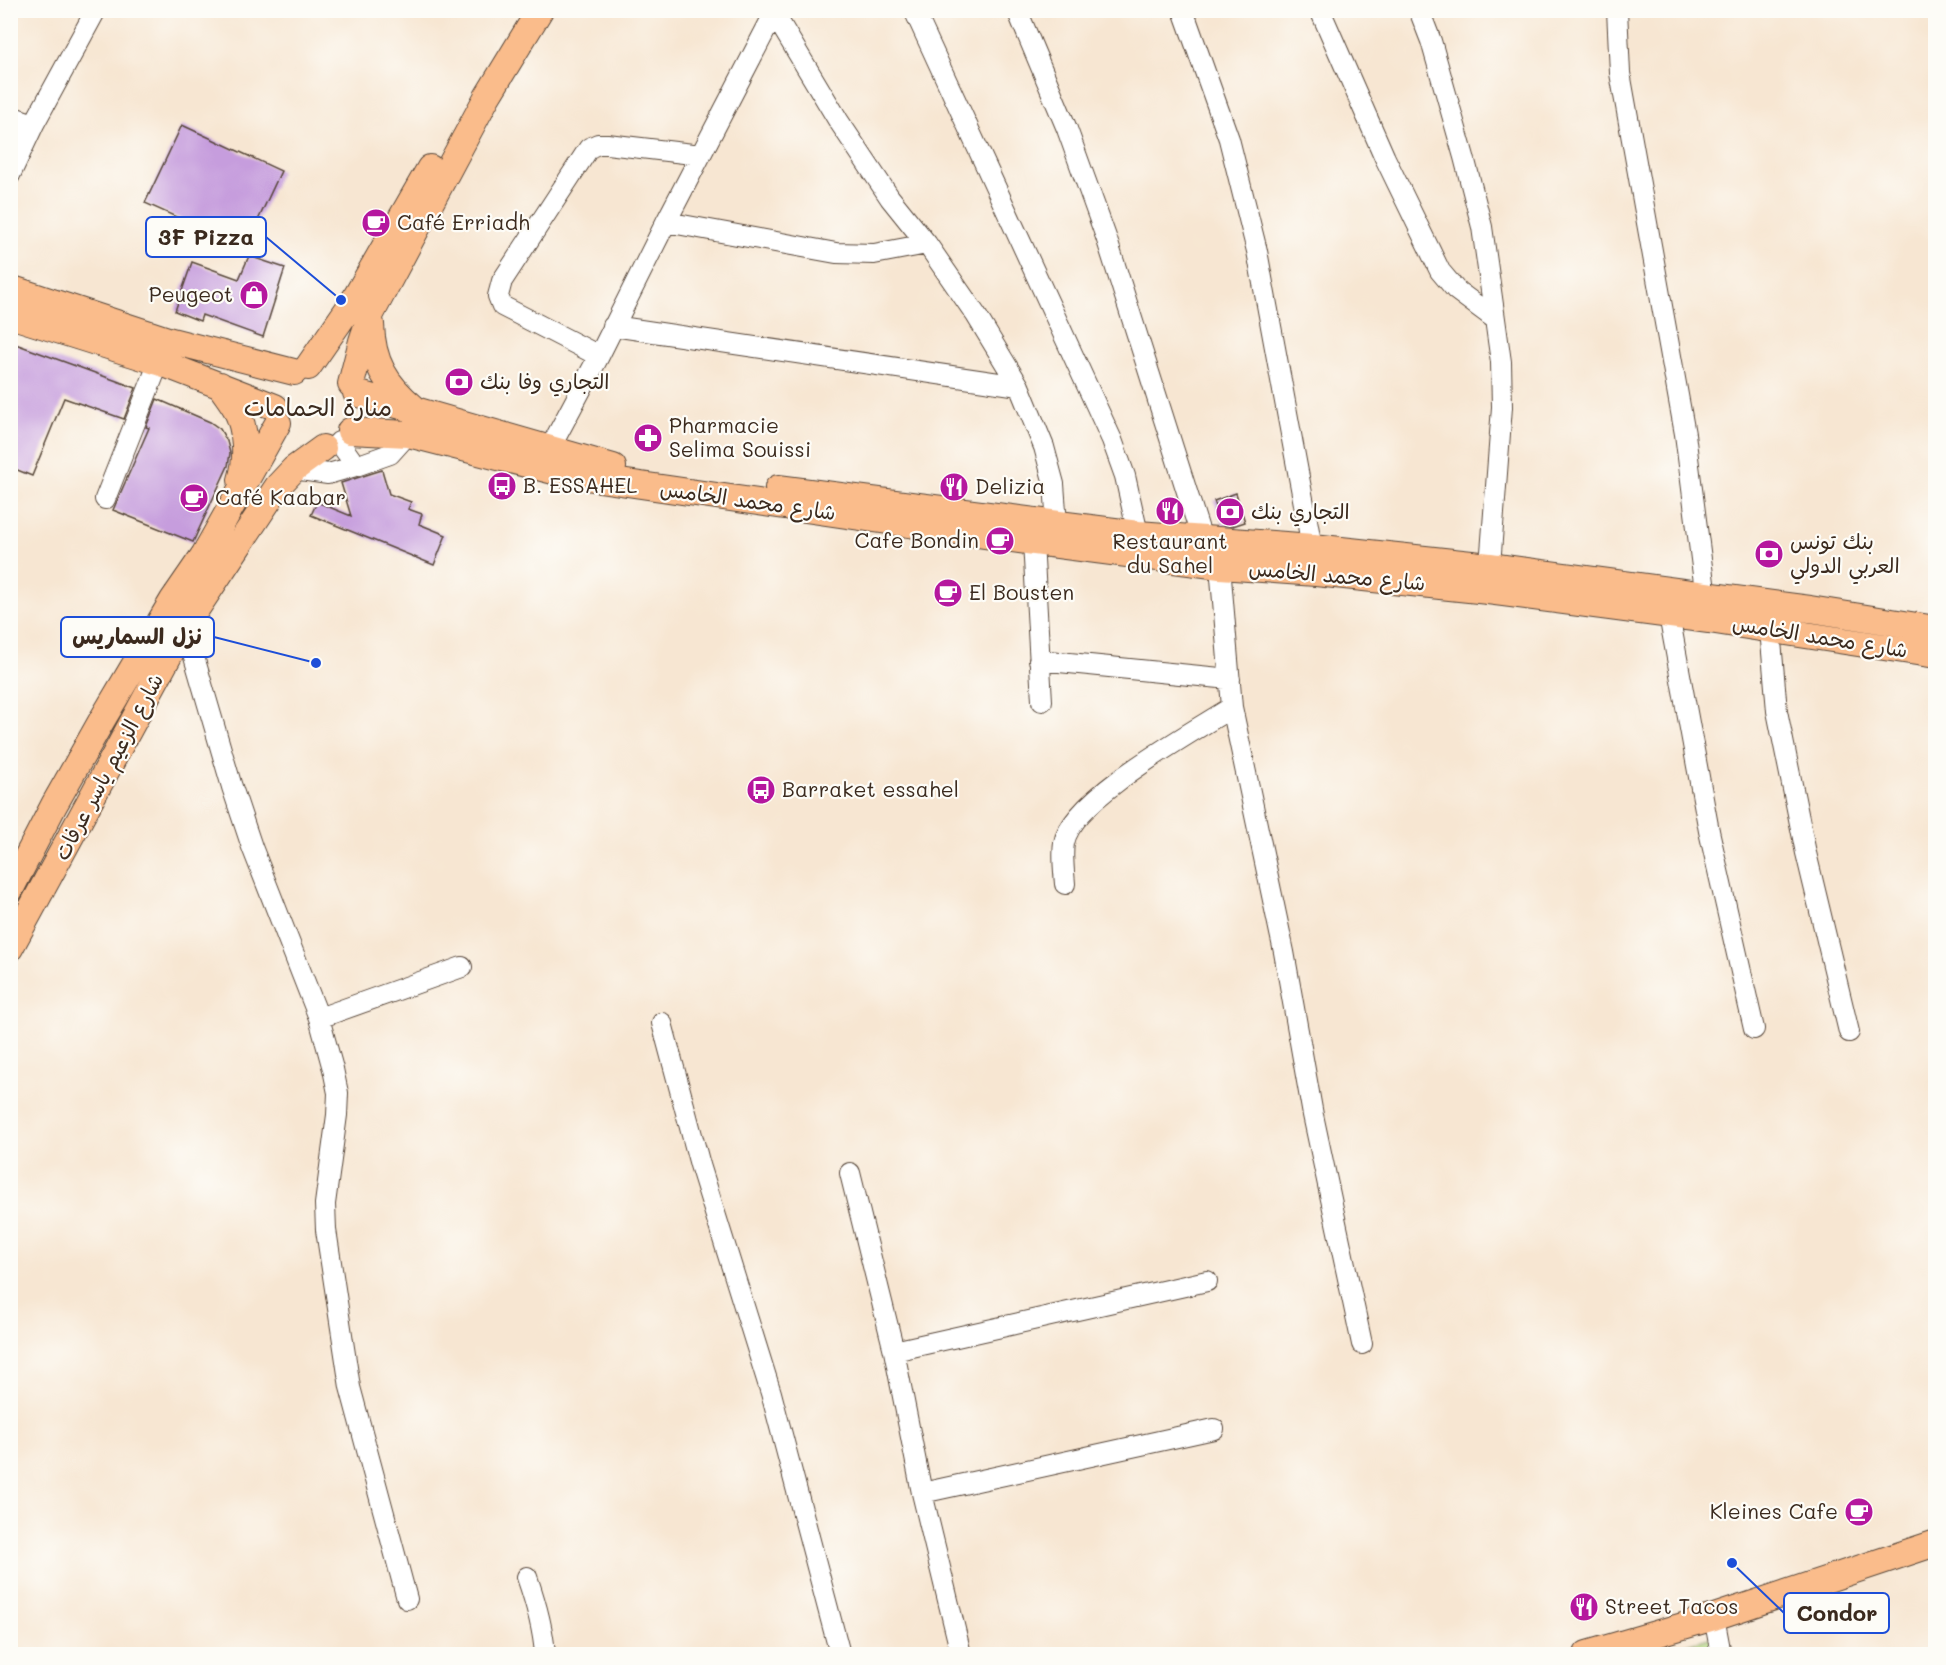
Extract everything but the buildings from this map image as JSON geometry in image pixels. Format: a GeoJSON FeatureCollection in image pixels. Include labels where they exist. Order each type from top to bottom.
{"type":"FeatureCollection","features":[{"type":"Feature","properties":{"kind":"main road"},"geometry":{"type":"LineString","coordinates":[[10,288],[168,340],[301,369],[320,366],[332,369],[342,375],[353,388],[358,406],[356,419],[337,440],[309,447],[296,443],[286,434],[277,415],[277,394],[284,381],[301,369],[333,333],[370,274],[520,10]]}},
{"type":"Feature","properties":{"kind":"main road"},"geometry":{"type":"LineString","coordinates":[[353,388],[362,341],[371,314],[487,97],[540,10]]}},
{"type":"Feature","properties":{"kind":"main road"},"geometry":{"type":"LineString","coordinates":[[371,314],[372,343],[381,370],[414,423]]}},
{"type":"Feature","properties":{"kind":"main road"},"geometry":{"type":"LineString","coordinates":[[10,315],[159,362],[220,385],[277,415]]}},
{"type":"Feature","properties":{"kind":"main road"},"geometry":{"type":"LineString","coordinates":[[220,385],[237,410],[245,440],[244,470],[235,500]]}},
{"type":"Feature","properties":{"kind":"main road","name":"شارع محمد الخامس"},"geometry":{"type":"LineString","coordinates":[[353,388],[414,423],[565,474],[1033,542],[1220,566],[1316,573],[1489,579],[1707,608],[1810,609],[1935,628]]}},
{"type":"Feature","properties":{"kind":"main road","name":"شارع الزعيم ياسر عرفات"},"geometry":{"type":"LineString","coordinates":[[10,890],[54,805],[97,730],[235,500],[277,415]]}},
{"type":"Feature","properties":{"kind":"main road","name":"شارع محمد الخامس"},"geometry":{"type":"LineString","coordinates":[[337,440],[414,423],[549,450],[608,466],[1057,525],[1138,534],[1313,547],[1669,615],[1707,608],[1770,629],[1935,655]]}},
{"type":"Feature","properties":{"kind":"main road","name":"شارع الزعيم ياسر عرفات"},"geometry":{"type":"LineString","coordinates":[[10,948],[185,626],[264,506],[294,469],[337,440]]}},
{"type":"Feature","properties":{"kind":"main road"},"geometry":{"type":"LineString","coordinates":[[1587,1654],[1714,1617],[1935,1543]]}},
{"type":"Feature","properties":{"kind":"street"},"geometry":{"type":"LineString","coordinates":[[10,175],[34,124],[96,10]]}},
{"type":"Feature","properties":{"kind":"street"},"geometry":{"type":"LineString","coordinates":[[914,10],[1107,430],[1125,476],[1138,534]]}},
{"type":"Feature","properties":{"kind":"street"},"geometry":{"type":"LineString","coordinates":[[1017,10],[1067,129],[1102,226],[1202,539]]}},
{"type":"Feature","properties":{"kind":"street"},"geometry":{"type":"LineString","coordinates":[[1183,10],[1229,138],[1254,240],[1313,547],[1316,573]]}},
{"type":"Feature","properties":{"kind":"street"},"geometry":{"type":"LineString","coordinates":[[1320,10],[1384,158],[1440,271],[1456,290],[1495,319]]}},
{"type":"Feature","properties":{"kind":"street"},"geometry":{"type":"LineString","coordinates":[[1419,10],[1443,83],[1482,227],[1501,362],[1502,407],[1489,579]]}},
{"type":"Feature","properties":{"kind":"street"},"geometry":{"type":"LineString","coordinates":[[1617,10],[1620,73],[1685,434],[1707,608]]}},
{"type":"Feature","properties":{"kind":"street"},"geometry":{"type":"LineString","coordinates":[[549,450],[774,12]]}},
{"type":"Feature","properties":{"kind":"street"},"geometry":{"type":"LineString","coordinates":[[774,12],[838,120],[890,198],[927,244],[976,315],[1018,386],[1044,447],[1054,484],[1057,525]]}},
{"type":"Feature","properties":{"kind":"street"},"geometry":{"type":"LineString","coordinates":[[10,116],[34,124]]}},
{"type":"Feature","properties":{"kind":"street"},"geometry":{"type":"LineString","coordinates":[[599,356],[502,306],[498,296],[502,281],[589,148],[598,144],[608,144],[701,155]]}},
{"type":"Feature","properties":{"kind":"street"},"geometry":{"type":"LineString","coordinates":[[666,222],[836,253],[874,254],[927,244]]}},
{"type":"Feature","properties":{"kind":"street"},"geometry":{"type":"LineString","coordinates":[[613,326],[1018,386]]}},
{"type":"Feature","properties":{"kind":"street"},"geometry":{"type":"LineString","coordinates":[[105,499],[159,362]]}},
{"type":"Feature","properties":{"kind":"street"},"geometry":{"type":"LineString","coordinates":[[294,469],[328,474],[390,454],[414,423]]}},
{"type":"Feature","properties":{"kind":"street"},"geometry":{"type":"LineString","coordinates":[[337,440],[356,466]]}},
{"type":"Feature","properties":{"kind":"street"},"geometry":{"type":"LineString","coordinates":[[1033,542],[1042,701]]}},
{"type":"Feature","properties":{"kind":"street"},"geometry":{"type":"LineString","coordinates":[[1220,566],[1232,706],[1284,952],[1313,1115],[1362,1344]]}},
{"type":"Feature","properties":{"kind":"street"},"geometry":{"type":"LineString","coordinates":[[1669,615],[1709,831],[1754,1029]]}},
{"type":"Feature","properties":{"kind":"street"},"geometry":{"type":"LineString","coordinates":[[185,626],[232,787],[319,1018],[338,1093],[325,1204],[326,1230],[350,1387],[407,1599]]}},
{"type":"Feature","properties":{"kind":"street"},"geometry":{"type":"LineString","coordinates":[[1770,629],[1777,711],[1806,853],[1849,1032]]}},
{"type":"Feature","properties":{"kind":"street"},"geometry":{"type":"LineString","coordinates":[[1039,660],[1230,679]]}},
{"type":"Feature","properties":{"kind":"street"},"geometry":{"type":"LineString","coordinates":[[1065,884],[1064,842],[1082,810],[1116,782],[1232,706]]}},
{"type":"Feature","properties":{"kind":"street"},"geometry":{"type":"LineString","coordinates":[[319,1018],[462,967]]}},
{"type":"Feature","properties":{"kind":"street"},"geometry":{"type":"LineString","coordinates":[[662,1023],[700,1165],[771,1393],[840,1654]]}},
{"type":"Feature","properties":{"kind":"street"},"geometry":{"type":"LineString","coordinates":[[850,1173],[894,1351],[922,1493],[961,1654]]}},
{"type":"Feature","properties":{"kind":"street"},"geometry":{"type":"LineString","coordinates":[[894,1351],[1207,1281]]}},
{"type":"Feature","properties":{"kind":"street"},"geometry":{"type":"LineString","coordinates":[[922,1493],[1214,1429]]}},
{"type":"Feature","properties":{"kind":"street"},"geometry":{"type":"LineString","coordinates":[[527,1577],[538,1608],[545,1654]]}},
{"type":"Feature","properties":{"kind":"street"},"geometry":{"type":"LineString","coordinates":[[1714,1617],[1721,1654]]}},
{"type":"Feature","properties":{"kind":"green space"},"geometry":{"type":"Polygon","coordinates":[[[1719,1635],[1723,1654],[1655,1654],[1719,1635]]]}},
{"type":"Feature","properties":{"kind":"place","name":"Café Erriadh"},"geometry":{"type":"Point","coordinates":[376,223]}},
{"type":"Feature","properties":{"kind":"place","name":"Peugeot"},"geometry":{"type":"Point","coordinates":[254,295]}},
{"type":"Feature","properties":{"kind":"place","name":"3F Pizza"},"geometry":{"type":"Point","coordinates":[341,300]}},
{"type":"Feature","properties":{"kind":"place","name":"التجاري وفا بنك"},"geometry":{"type":"Point","coordinates":[459,382]}},
{"type":"Feature","properties":{"kind":"place","name":"Pharmacie Selima Souissi"},"geometry":{"type":"Point","coordinates":[648,438]}},
{"type":"Feature","properties":{"kind":"place","name":"B. ESSAHEL"},"geometry":{"type":"Point","coordinates":[502,486]}},
{"type":"Feature","properties":{"kind":"place","name":"Delizia"},"geometry":{"type":"Point","coordinates":[954,487]}},
{"type":"Feature","properties":{"kind":"place","name":"Café Kaabar"},"geometry":{"type":"Point","coordinates":[194,498]}},
{"type":"Feature","properties":{"kind":"place","name":"Restaurant du Sahel"},"geometry":{"type":"Point","coordinates":[1170,511]}},
{"type":"Feature","properties":{"kind":"place","name":"التجاري بنك"},"geometry":{"type":"Point","coordinates":[1230,512]}},
{"type":"Feature","properties":{"kind":"place","name":"Cafe Bondin"},"geometry":{"type":"Point","coordinates":[1000,541]}},
{"type":"Feature","properties":{"kind":"place","name":"بنك تونس العربي الدولي"},"geometry":{"type":"Point","coordinates":[1769,554]}},
{"type":"Feature","properties":{"kind":"place","name":"El Bousten"},"geometry":{"type":"Point","coordinates":[948,593]}},
{"type":"Feature","properties":{"kind":"place","name":"نزل السماريس"},"geometry":{"type":"Point","coordinates":[316,663]}},
{"type":"Feature","properties":{"kind":"place","name":"Barraket essahel"},"geometry":{"type":"Point","coordinates":[761,790]}},
{"type":"Feature","properties":{"kind":"place","name":"Kleines Cafe"},"geometry":{"type":"Point","coordinates":[1859,1512]}},
{"type":"Feature","properties":{"kind":"place","name":"Condor"},"geometry":{"type":"Point","coordinates":[1732,1563]}},
{"type":"Feature","properties":{"kind":"place","name":"Street Tacos"},"geometry":{"type":"Point","coordinates":[1584,1607]}},
{"type":"Feature","properties":{"kind":"district","name":"منارة الحمامات"},"geometry":{"type":"Point","coordinates":[318,408]}}]}
